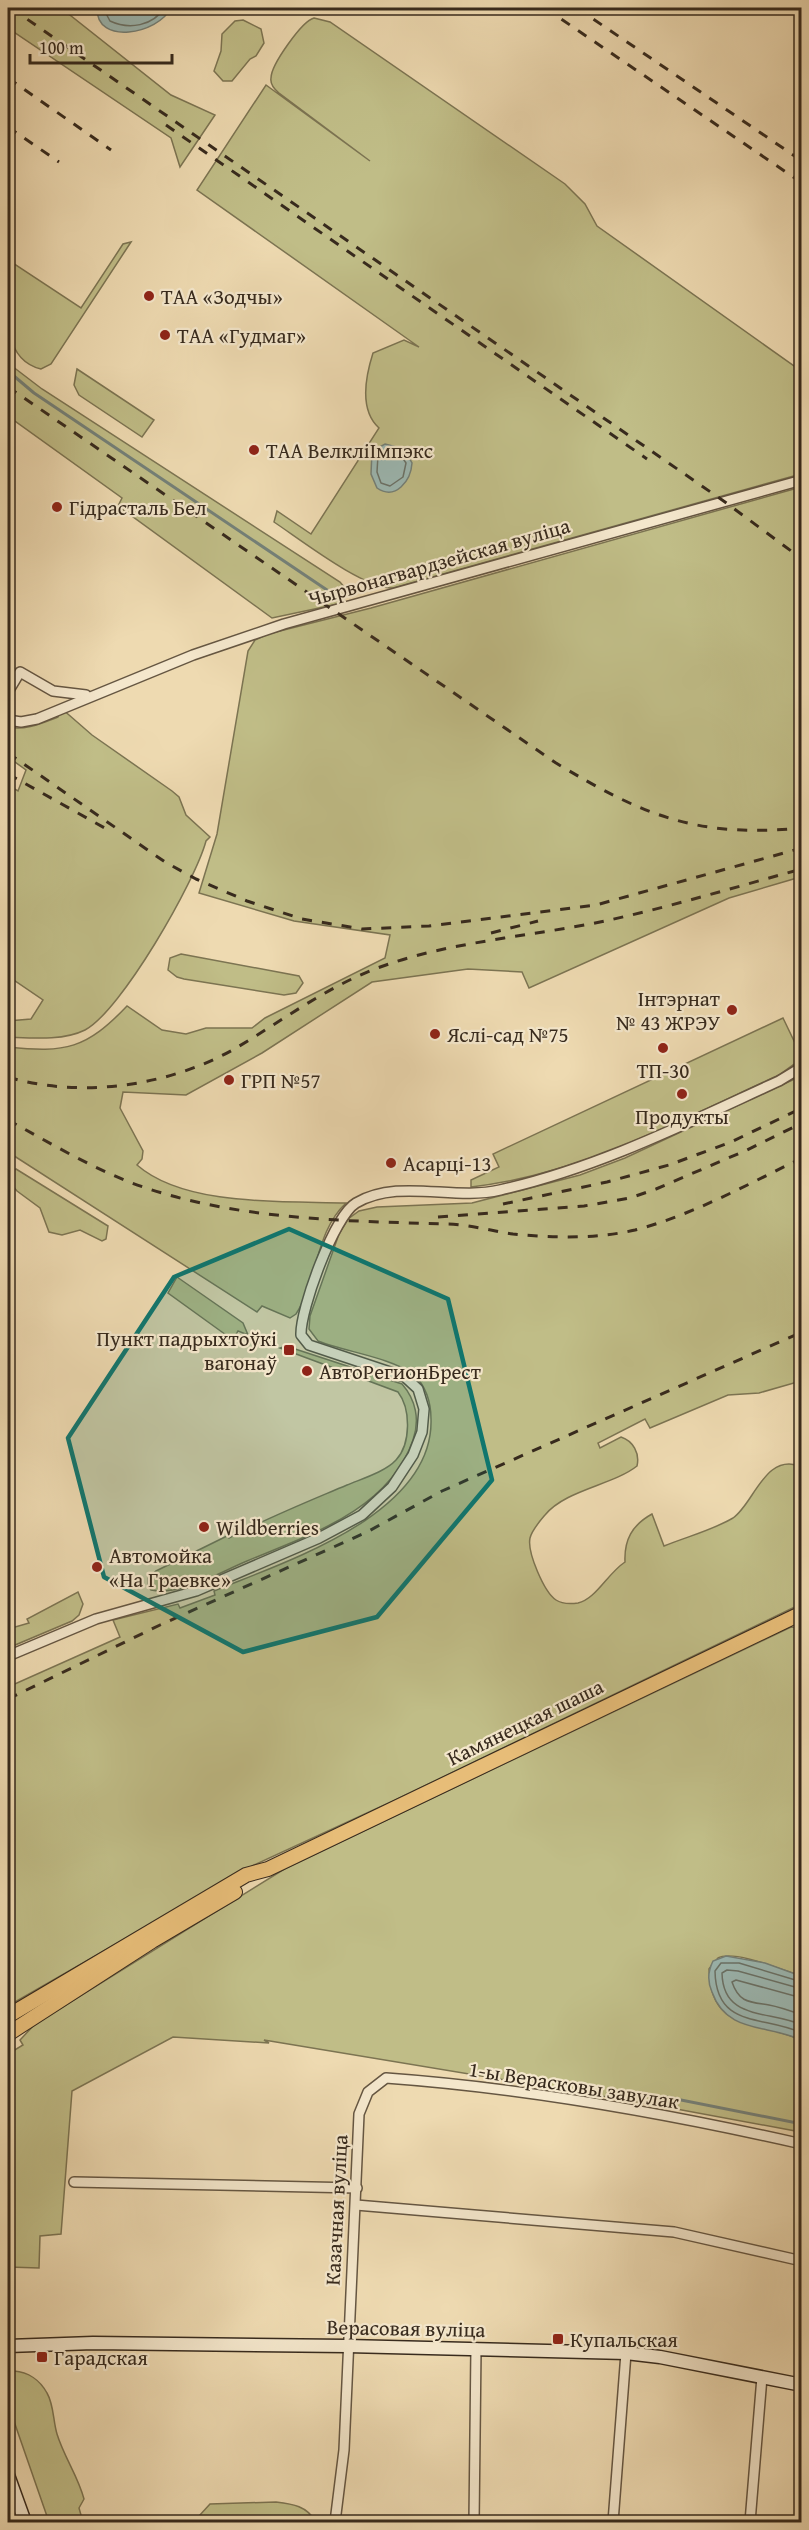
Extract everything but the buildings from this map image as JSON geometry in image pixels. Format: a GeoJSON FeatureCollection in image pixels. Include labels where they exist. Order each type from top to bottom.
{"type":"FeatureCollection","features":[{"type":"Feature","properties":{"kind":"main road","name":"Камянецкая шаша"},"geometry":{"type":"LineString","coordinates":[[8,2016],[149,1930],[246,1875],[268,1869],[801,1613]]}},
{"type":"Feature","properties":{"kind":"main road","name":"Камянецкая шаша"},"geometry":{"type":"LineString","coordinates":[[8,2034],[153,1941],[250,1883],[268,1869]]}},
{"type":"Feature","properties":{"kind":"street","name":"Чырвонагвардзейская вуліца"},"geometry":{"type":"LineString","coordinates":[[8,720],[21,722],[37,719],[202,652],[284,624],[801,480]]}},
{"type":"Feature","properties":{"kind":"street","name":"Чырвонагвардзейская вуліца"},"geometry":{"type":"LineString","coordinates":[[8,692],[21,672],[61,694],[92,695]]}},
{"type":"Feature","properties":{"kind":"street"},"geometry":{"type":"LineString","coordinates":[[8,1656],[96,1619],[196,1590],[319,1539],[362,1515],[392,1487],[413,1455],[422,1432],[424,1409],[418,1389],[405,1377],[309,1345],[301,1335],[302,1320],[328,1244],[340,1220],[352,1206],[374,1196],[399,1191],[485,1193],[587,1166],[768,1086],[801,1067]]}},
{"type":"Feature","properties":{"kind":"street","name":"1-ы Верасковы завулак"},"geometry":{"type":"LineString","coordinates":[[359,2114],[368,2092],[386,2078],[431,2081],[622,2107],[801,2144]]}},
{"type":"Feature","properties":{"kind":"street","name":"Казачная вуліца"},"geometry":{"type":"LineString","coordinates":[[335,2523],[344,2451],[359,2114]]}},
{"type":"Feature","properties":{"kind":"street"},"geometry":{"type":"LineString","coordinates":[[74,2182],[357,2188]]}},
{"type":"Feature","properties":{"kind":"street"},"geometry":{"type":"LineString","coordinates":[[356,2205],[674,2232],[801,2261]]}},
{"type":"Feature","properties":{"kind":"street","name":"Верасовая вуліца"},"geometry":{"type":"LineString","coordinates":[[8,2346],[93,2343],[476,2348],[626,2353],[660,2357],[801,2385]]}},
{"type":"Feature","properties":{"kind":"street"},"geometry":{"type":"LineString","coordinates":[[474,2523],[476,2348]]}},
{"type":"Feature","properties":{"kind":"street"},"geometry":{"type":"LineString","coordinates":[[613,2523],[626,2353]]}},
{"type":"Feature","properties":{"kind":"street"},"geometry":{"type":"LineString","coordinates":[[750,2523],[762,2377]]}},
{"type":"Feature","properties":{"kind":"street"},"geometry":{"type":"LineString","coordinates":[[8,2475],[25,2523]]}},
{"type":"Feature","properties":{"kind":"highlighted area"},"geometry":{"type":"Polygon","coordinates":[[[289,1229],[448,1299],[492,1480],[377,1617],[243,1652],[104,1577],[68,1438],[174,1277],[289,1229]]]}},
{"type":"Feature","properties":{"kind":"shaded area"},"geometry":{"type":"Polygon","coordinates":[[[8,8],[61,8],[171,95],[215,115],[180,167],[171,138],[8,28],[8,8]]]}},
{"type":"Feature","properties":{"kind":"shaded area"},"geometry":{"type":"Polygon","coordinates":[[[314,18],[330,22],[565,184],[585,204],[597,226],[801,371],[801,474],[393,588],[366,581],[274,522],[277,511],[311,534],[379,428],[372,420],[366,402],[366,381],[373,353],[404,340],[419,347],[197,190],[266,85],[370,161],[279,93],[272,84],[272,72],[281,54],[302,27],[314,18]]]}},
{"type":"Feature","properties":{"kind":"shaded area"},"geometry":{"type":"Polygon","coordinates":[[[243,20],[261,29],[264,43],[256,56],[250,59],[232,81],[223,81],[214,71],[221,51],[222,34],[235,21],[243,20]]]}},
{"type":"Feature","properties":{"kind":"shaded area"},"geometry":{"type":"Polygon","coordinates":[[[131,242],[51,364],[41,369],[28,363],[18,354],[12,343],[7,315],[8,272],[13,263],[81,308],[123,244],[131,242]]]}},
{"type":"Feature","properties":{"kind":"shaded area"},"geometry":{"type":"Polygon","coordinates":[[[8,363],[42,389],[340,582],[346,589],[345,598],[338,604],[272,618],[118,506],[122,498],[8,416],[8,363]]]}},
{"type":"Feature","properties":{"kind":"shaded area"},"geometry":{"type":"Polygon","coordinates":[[[77,369],[154,420],[142,437],[79,395],[74,385],[77,369]]]}},
{"type":"Feature","properties":{"kind":"shaded area"},"geometry":{"type":"Polygon","coordinates":[[[801,487],[801,889],[797,878],[729,898],[529,988],[522,972],[468,969],[372,982],[262,1053],[186,1095],[123,1092],[120,1108],[143,1151],[142,1159],[137,1165],[157,1179],[208,1195],[237,1199],[346,1203],[328,1228],[309,1286],[296,1314],[290,1318],[262,1306],[257,1312],[8,1152],[8,1047],[45,1049],[74,1045],[99,1031],[127,1006],[162,1030],[186,1034],[206,1028],[252,1028],[265,1018],[385,958],[390,935],[294,921],[199,893],[217,834],[248,651],[255,640],[268,634],[371,608],[801,487]]]}},
{"type":"Feature","properties":{"kind":"shaded area"},"geometry":{"type":"Polygon","coordinates":[[[61,708],[92,735],[179,797],[186,815],[210,837],[206,841],[188,885],[155,944],[118,998],[100,1018],[85,1030],[67,1036],[8,1037],[8,1021],[31,1019],[43,1000],[8,976],[8,785],[18,791],[26,770],[8,757],[8,727],[27,727],[46,722],[58,717],[61,708]]]}},
{"type":"Feature","properties":{"kind":"shaded area"},"geometry":{"type":"Polygon","coordinates":[[[181,954],[299,976],[303,983],[296,993],[284,995],[184,979],[168,970],[170,958],[181,954]]]}},
{"type":"Feature","properties":{"kind":"shaded area"},"geometry":{"type":"Polygon","coordinates":[[[783,1018],[796,1045],[801,1043],[801,1059],[779,1075],[667,1127],[590,1158],[511,1181],[471,1187],[471,1180],[499,1167],[493,1154],[783,1018]]]}},
{"type":"Feature","properties":{"kind":"shaded area"},"geometry":{"type":"Polygon","coordinates":[[[801,1076],[801,1381],[759,1393],[728,1395],[650,1428],[645,1419],[598,1443],[600,1448],[621,1437],[625,1439],[636,1452],[637,1466],[627,1473],[564,1499],[554,1506],[534,1529],[530,1544],[537,1571],[551,1596],[561,1602],[578,1603],[590,1597],[625,1562],[628,1540],[634,1528],[645,1518],[652,1514],[664,1546],[699,1533],[733,1518],[769,1472],[779,1466],[789,1464],[802,1467],[801,1604],[393,1801],[254,1865],[8,2006],[8,1687],[120,1637],[113,1620],[178,1604],[180,1608],[215,1595],[214,1591],[314,1549],[350,1530],[382,1508],[408,1482],[425,1453],[431,1413],[427,1395],[418,1378],[392,1363],[318,1341],[309,1329],[310,1316],[339,1234],[348,1219],[359,1211],[377,1207],[472,1203],[580,1175],[625,1158],[801,1076]]]}},
{"type":"Feature","properties":{"kind":"shaded area"},"geometry":{"type":"Polygon","coordinates":[[[16,1169],[108,1226],[106,1239],[102,1241],[80,1230],[62,1235],[49,1232],[40,1208],[12,1185],[10,1174],[16,1169]]]}},
{"type":"Feature","properties":{"kind":"shaded area"},"geometry":{"type":"Polygon","coordinates":[[[177,1277],[243,1323],[248,1335],[238,1331],[233,1340],[168,1293],[177,1277]]]}},
{"type":"Feature","properties":{"kind":"shaded area"},"geometry":{"type":"Polygon","coordinates":[[[286,1346],[402,1384],[411,1397],[416,1425],[413,1440],[402,1464],[386,1485],[366,1502],[320,1530],[200,1582],[175,1590],[151,1590],[148,1586],[148,1578],[156,1571],[227,1536],[229,1538],[287,1510],[379,1472],[396,1460],[401,1453],[408,1426],[405,1408],[398,1392],[280,1348],[286,1346]]]}},
{"type":"Feature","properties":{"kind":"shaded area"},"geometry":{"type":"Polygon","coordinates":[[[78,1592],[83,1604],[79,1615],[72,1621],[8,1648],[8,1629],[29,1623],[27,1619],[78,1592]]]}},
{"type":"Feature","properties":{"kind":"shaded area"},"geometry":{"type":"Polygon","coordinates":[[[791,1627],[801,1628],[801,1976],[735,1956],[718,1958],[709,1969],[711,1990],[718,2004],[727,2014],[753,2026],[801,2040],[801,2132],[644,2103],[264,2040],[269,2043],[173,2037],[72,2091],[61,2234],[40,2236],[39,2268],[8,2267],[8,2054],[23,2045],[20,2040],[35,2024],[286,1868],[791,1627]]]}},
{"type":"Feature","properties":{"kind":"shaded area"},"geometry":{"type":"Polygon","coordinates":[[[14,2371],[24,2373],[41,2384],[49,2398],[57,2434],[84,2499],[79,2508],[83,2522],[49,2522],[8,2404],[8,2374],[14,2371]]]}},
{"type":"Feature","properties":{"kind":"shaded area"},"geometry":{"type":"Polygon","coordinates":[[[276,2502],[304,2509],[316,2522],[199,2522],[199,2516],[210,2504],[276,2502]]]}},
{"type":"Feature","properties":{"kind":"water"},"geometry":{"type":"Polygon","coordinates":[[[97,8],[171,8],[154,24],[129,32],[117,32],[106,28],[99,20],[97,8]]]}},
{"type":"Feature","properties":{"kind":"water"},"geometry":{"type":"Polygon","coordinates":[[[385,444],[404,449],[412,463],[405,482],[401,487],[390,492],[377,488],[371,474],[372,451],[385,444]]]}},
{"type":"Feature","properties":{"kind":"water"},"geometry":{"type":"Polygon","coordinates":[[[726,1956],[765,1963],[801,1976],[801,2040],[749,2026],[727,2015],[710,1988],[709,1980],[713,1961],[726,1956]]]}},
{"type":"Feature","properties":{"kind":"waterway"},"geometry":{"type":"LineString","coordinates":[[8,371],[34,393],[330,592]]}},
{"type":"Feature","properties":{"kind":"waterway"},"geometry":{"type":"LineString","coordinates":[[666,2097],[802,2124]]}},
{"type":"Feature","properties":{"kind":"railway"},"geometry":{"type":"LineString","coordinates":[[11,8],[725,502],[802,559]]}},
{"type":"Feature","properties":{"kind":"railway"},"geometry":{"type":"LineString","coordinates":[[341,8],[353,15]]}},
{"type":"Feature","properties":{"kind":"railway"},"geometry":{"type":"LineString","coordinates":[[545,8],[802,183]]}},
{"type":"Feature","properties":{"kind":"railway"},"geometry":{"type":"LineString","coordinates":[[577,8],[802,161]]}},
{"type":"Feature","properties":{"kind":"railway"},"geometry":{"type":"LineString","coordinates":[[8,78],[111,150]]}},
{"type":"Feature","properties":{"kind":"railway"},"geometry":{"type":"LineString","coordinates":[[166,125],[647,459]]}},
{"type":"Feature","properties":{"kind":"railway"},"geometry":{"type":"LineString","coordinates":[[8,127],[59,162]]}},
{"type":"Feature","properties":{"kind":"railway"},"geometry":{"type":"LineString","coordinates":[[8,387],[556,763],[588,781],[645,809],[701,826],[732,830],[802,828]]}},
{"type":"Feature","properties":{"kind":"railway"},"geometry":{"type":"LineString","coordinates":[[8,753],[165,862],[196,879],[247,901],[302,919],[362,929],[429,926],[596,905],[802,848]]}},
{"type":"Feature","properties":{"kind":"railway"},"geometry":{"type":"LineString","coordinates":[[8,774],[110,831]]}},
{"type":"Feature","properties":{"kind":"railway"},"geometry":{"type":"LineString","coordinates":[[8,1077],[36,1084],[95,1088],[154,1080],[210,1061],[236,1048],[347,981],[386,965],[464,945],[625,916],[802,869]]}},
{"type":"Feature","properties":{"kind":"railway"},"geometry":{"type":"LineString","coordinates":[[491,933],[538,921]]}},
{"type":"Feature","properties":{"kind":"railway"},"geometry":{"type":"LineString","coordinates":[[503,1204],[607,1182],[669,1165],[731,1142],[802,1108]]}},
{"type":"Feature","properties":{"kind":"railway"},"geometry":{"type":"LineString","coordinates":[[8,1120],[110,1174],[182,1199],[219,1207],[294,1217],[454,1224],[513,1234],[543,1236],[605,1235],[657,1224],[720,1198],[802,1158]]}},
{"type":"Feature","properties":{"kind":"railway"},"geometry":{"type":"LineString","coordinates":[[438,1217],[584,1206],[630,1198],[747,1150],[802,1123]]}},
{"type":"Feature","properties":{"kind":"railway"},"geometry":{"type":"LineString","coordinates":[[8,1699],[160,1625],[367,1532],[442,1491],[802,1332]]}},
{"type":"Feature","properties":{"kind":"place","name":"ТАА «Зодчы»"},"geometry":{"type":"Point","coordinates":[149,296]}},
{"type":"Feature","properties":{"kind":"place","name":"ТАА «Гудмаг»"},"geometry":{"type":"Point","coordinates":[165,335]}},
{"type":"Feature","properties":{"kind":"place","name":"ТАА ВелкліІмпэкс"},"geometry":{"type":"Point","coordinates":[254,450]}},
{"type":"Feature","properties":{"kind":"place","name":"Гідрасталь Бел"},"geometry":{"type":"Point","coordinates":[57,507]}},
{"type":"Feature","properties":{"kind":"place","name":"Інтэрнат № 43 ЖРЭУ"},"geometry":{"type":"Point","coordinates":[732,1010]}},
{"type":"Feature","properties":{"kind":"place","name":"Яслі-сад №75"},"geometry":{"type":"Point","coordinates":[435,1034]}},
{"type":"Feature","properties":{"kind":"place","name":"ТП-30"},"geometry":{"type":"Point","coordinates":[663,1048]}},
{"type":"Feature","properties":{"kind":"place","name":"ГРП №57"},"geometry":{"type":"Point","coordinates":[229,1080]}},
{"type":"Feature","properties":{"kind":"place","name":"Продукты"},"geometry":{"type":"Point","coordinates":[682,1094]}},
{"type":"Feature","properties":{"kind":"place","name":"Асарці-13"},"geometry":{"type":"Point","coordinates":[391,1163]}},
{"type":"Feature","properties":{"kind":"place","name":"Пункт падрыхтоўкі вагонаў"},"geometry":{"type":"Point","coordinates":[289,1350]}},
{"type":"Feature","properties":{"kind":"place","name":"АвтоРегионБрест"},"geometry":{"type":"Point","coordinates":[307,1371]}},
{"type":"Feature","properties":{"kind":"place","name":"Wildberries"},"geometry":{"type":"Point","coordinates":[204,1527]}},
{"type":"Feature","properties":{"kind":"place","name":"Автомойка «На Граевке»"},"geometry":{"type":"Point","coordinates":[97,1567]}},
{"type":"Feature","properties":{"kind":"place","name":"Купальская"},"geometry":{"type":"Point","coordinates":[558,2339]}},
{"type":"Feature","properties":{"kind":"place","name":"Гарадская"},"geometry":{"type":"Point","coordinates":[42,2357]}}]}
